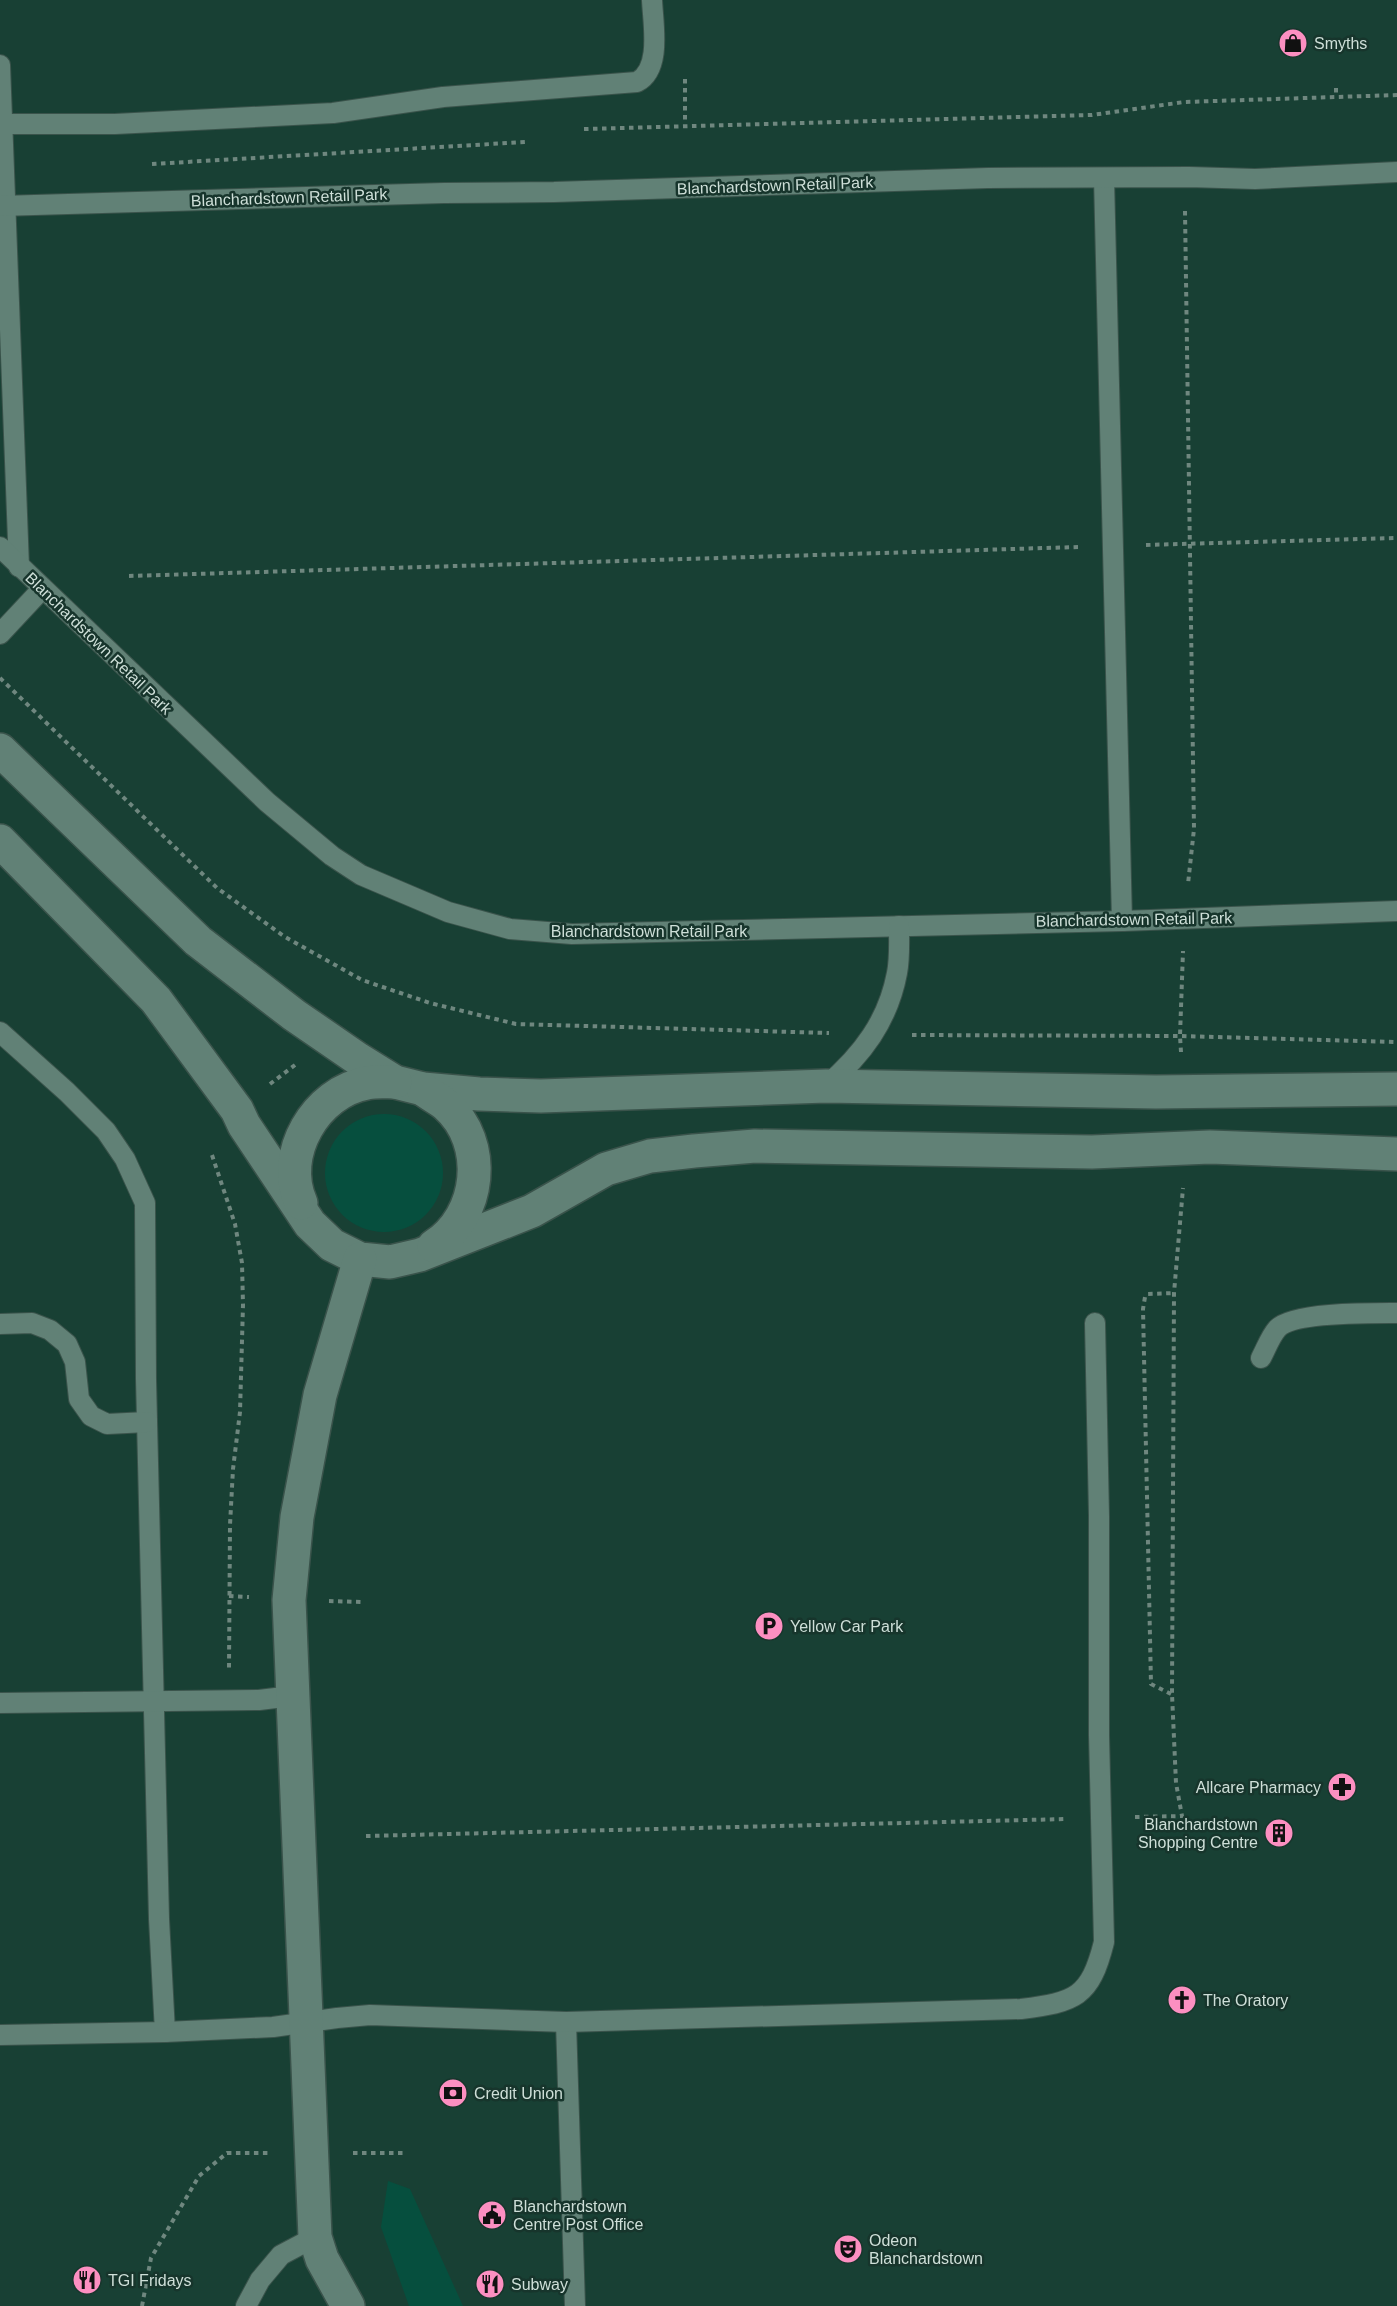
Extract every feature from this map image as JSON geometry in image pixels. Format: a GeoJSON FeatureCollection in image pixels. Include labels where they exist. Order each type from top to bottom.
{"type":"FeatureCollection","features":[{"type":"Feature","properties":{"kind":"street"},"geometry":{"type":"LineString","coordinates":[[0,750],[198,941],[294,1015],[358,1059],[447,1106],[464,1129],[474,1156],[474,1185],[464,1214],[446,1238],[420,1255]]}},
{"type":"Feature","properties":{"kind":"street"},"geometry":{"type":"LineString","coordinates":[[0,841],[156,1000],[237,1110],[244,1125],[310,1224],[332,1245],[360,1259],[390,1262],[420,1255],[532,1211],[606,1169],[650,1156],[755,1146],[1092,1152],[1210,1147],[1397,1154]]}},
{"type":"Feature","properties":{"kind":"street"},"geometry":{"type":"LineString","coordinates":[[310,1224],[298,1196],[294,1165],[301,1135],[317,1112],[339,1093],[366,1083],[542,1096],[826,1086],[1156,1092],[1397,1089]]}},
{"type":"Feature","properties":{"kind":"street"},"geometry":{"type":"LineString","coordinates":[[348,2306],[322,2259],[315,2237],[290,1600],[297,1517],[320,1395],[360,1259]]}},
{"type":"Feature","properties":{"kind":"lane"},"geometry":{"type":"LineString","coordinates":[[1,124],[115,124],[333,113],[443,97],[637,82],[645,78],[653,62],[652,0]]}},
{"type":"Feature","properties":{"kind":"lane"},"geometry":{"type":"LineString","coordinates":[[0,64],[3,206]]}},
{"type":"Feature","properties":{"kind":"lane","name":"Blanchardstown Retail Park"},"geometry":{"type":"LineString","coordinates":[[1397,172],[1255,179],[988,178],[566,192],[444,192],[3,206],[19,567],[225,763],[300,830],[361,875],[419,902],[479,922],[510,929],[572,934],[1122,921],[1397,911]]}},
{"type":"Feature","properties":{"kind":"lane"},"geometry":{"type":"LineString","coordinates":[[1104,178],[1122,921]]}},
{"type":"Feature","properties":{"kind":"lane"},"geometry":{"type":"LineString","coordinates":[[0,547],[19,567]]}},
{"type":"Feature","properties":{"kind":"lane"},"geometry":{"type":"LineString","coordinates":[[0,634],[42,589]]}},
{"type":"Feature","properties":{"kind":"lane"},"geometry":{"type":"LineString","coordinates":[[826,1086],[852,1063],[874,1034],[891,1001],[898,971],[899,927]]}},
{"type":"Feature","properties":{"kind":"lane"},"geometry":{"type":"LineString","coordinates":[[0,1032],[67,1092],[106,1131],[125,1159],[145,1203],[147,1422],[159,1918],[165,2032]]}},
{"type":"Feature","properties":{"kind":"lane"},"geometry":{"type":"LineString","coordinates":[[1261,1358],[1278,1328],[1299,1319],[1397,1313]]}},
{"type":"Feature","properties":{"kind":"lane"},"geometry":{"type":"LineString","coordinates":[[0,1324],[32,1323],[50,1330],[68,1344],[75,1362],[79,1400],[92,1416],[107,1424],[147,1422]]}},
{"type":"Feature","properties":{"kind":"lane"},"geometry":{"type":"LineString","coordinates":[[0,2035],[165,2032],[305,2023],[370,2015],[566,2022],[1010,2010],[1061,2004],[1078,1995],[1097,1970],[1104,1942],[1095,1323]]}},
{"type":"Feature","properties":{"kind":"lane"},"geometry":{"type":"LineString","coordinates":[[0,1703],[230,1700],[292,1696]]}},
{"type":"Feature","properties":{"kind":"lane"},"geometry":{"type":"LineString","coordinates":[[566,2022],[574,2306]]}},
{"type":"Feature","properties":{"kind":"lane"},"geometry":{"type":"LineString","coordinates":[[246,2306],[260,2280],[276,2260],[282,2254],[315,2237]]}},
{"type":"Feature","properties":{"kind":"path"},"geometry":{"type":"LineString","coordinates":[[1336,88],[1336,97]]}},
{"type":"Feature","properties":{"kind":"path"},"geometry":{"type":"LineString","coordinates":[[584,129],[1092,114],[1184,102],[1397,95]]}},
{"type":"Feature","properties":{"kind":"path"},"geometry":{"type":"LineString","coordinates":[[146,164],[525,142]]}},
{"type":"Feature","properties":{"kind":"path"},"geometry":{"type":"LineString","coordinates":[[1185,207],[1194,829],[1185,918],[1179,1036],[1185,1091]]}},
{"type":"Feature","properties":{"kind":"path"},"geometry":{"type":"LineString","coordinates":[[129,576],[1397,538]]}},
{"type":"Feature","properties":{"kind":"path"},"geometry":{"type":"LineString","coordinates":[[0,678],[217,888],[285,937],[362,980]]}},
{"type":"Feature","properties":{"kind":"path"},"geometry":{"type":"LineString","coordinates":[[208,1145],[235,1224],[242,1263],[240,1412],[233,1468],[230,1525],[230,1700]]}},
{"type":"Feature","properties":{"kind":"path"},"geometry":{"type":"LineString","coordinates":[[366,1836],[1182,1816],[1176,1783],[1172,1694],[1174,1293],[1186,1149]]}},
{"type":"Feature","properties":{"kind":"path"},"geometry":{"type":"LineString","coordinates":[[1172,1694],[1151,1684],[1143,1309],[1145,1297],[1148,1294],[1174,1293]]}},
{"type":"Feature","properties":{"kind":"path"},"geometry":{"type":"LineString","coordinates":[[141,2306],[151,2258],[199,2176],[227,2153],[404,2153]]}},
{"type":"Feature","properties":{"kind":"shaded area"},"geometry":{"type":"Polygon","coordinates":[[[0,0],[1397,0],[1397,2306],[0,2306],[0,0]]]}},
{"type":"Feature","properties":{"kind":"shaded area"},"geometry":{"type":"Polygon","coordinates":[[[384,1114],[395,1115],[417,1124],[433,1140],[442,1162],[442,1184],[433,1206],[417,1222],[395,1231],[384,1232],[373,1231],[351,1222],[335,1206],[326,1184],[325,1173],[326,1162],[335,1140],[351,1124],[373,1115],[384,1114]]]}},
{"type":"Feature","properties":{"kind":"shaded area"},"geometry":{"type":"Polygon","coordinates":[[[388,2181],[410,2189],[463,2306],[409,2306],[381,2227],[388,2181]]]}},
{"type":"Feature","properties":{"kind":"place","name":"Smyths"},"geometry":{"type":"Point","coordinates":[1293,43]}},
{"type":"Feature","properties":{"kind":"place","name":"Yellow Car Park"},"geometry":{"type":"Point","coordinates":[769,1626]}},
{"type":"Feature","properties":{"kind":"place","name":"Allcare Pharmacy"},"geometry":{"type":"Point","coordinates":[1342,1787]}},
{"type":"Feature","properties":{"kind":"place","name":"Blanchardstown Shopping Centre"},"geometry":{"type":"Point","coordinates":[1279,1833]}},
{"type":"Feature","properties":{"kind":"place","name":"The Oratory"},"geometry":{"type":"Point","coordinates":[1182,2000]}},
{"type":"Feature","properties":{"kind":"place","name":"Credit Union"},"geometry":{"type":"Point","coordinates":[453,2093]}},
{"type":"Feature","properties":{"kind":"place","name":"Blanchardstown Centre Post Office"},"geometry":{"type":"Point","coordinates":[492,2215]}},
{"type":"Feature","properties":{"kind":"place","name":"Odeon Blanchardstown"},"geometry":{"type":"Point","coordinates":[848,2249]}},
{"type":"Feature","properties":{"kind":"place","name":"TGI Fridays"},"geometry":{"type":"Point","coordinates":[87,2280]}},
{"type":"Feature","properties":{"kind":"place","name":"Subway"},"geometry":{"type":"Point","coordinates":[490,2284]}}]}
